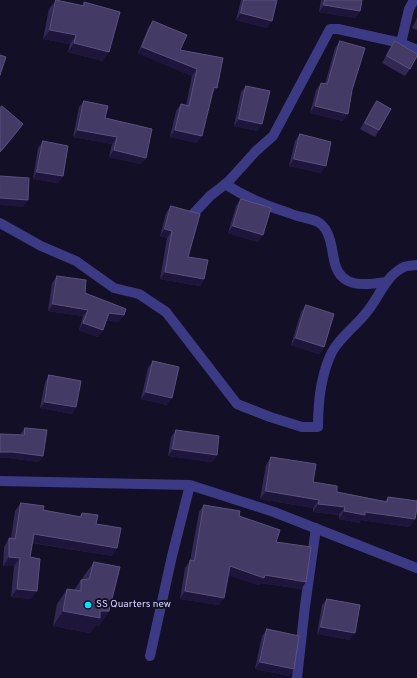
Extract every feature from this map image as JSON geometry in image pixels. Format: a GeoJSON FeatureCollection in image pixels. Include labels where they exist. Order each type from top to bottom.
{"type":"FeatureCollection","features":[{"type":"Feature","properties":{"kind":"street"},"geometry":{"type":"LineString","coordinates":[[401,42],[409,9],[414,0]]}},
{"type":"Feature","properties":{"kind":"street"},"geometry":{"type":"LineString","coordinates":[[194,213],[273,136],[330,29],[338,28],[401,42],[417,50]]}},
{"type":"Feature","properties":{"kind":"street"},"geometry":{"type":"LineString","coordinates":[[225,184],[255,201],[289,214],[319,222],[327,231],[335,265],[347,282],[356,284],[386,282]]}},
{"type":"Feature","properties":{"kind":"street"},"geometry":{"type":"LineString","coordinates":[[0,223],[40,246],[76,261],[114,288],[139,294],[145,297],[166,312],[237,404],[270,417],[302,427],[318,427],[318,404],[324,377],[332,352],[346,334],[367,312],[390,276],[403,267],[417,265]]}},
{"type":"Feature","properties":{"kind":"street"},"geometry":{"type":"LineString","coordinates":[[0,481],[190,485],[274,512],[417,568]]}},
{"type":"Feature","properties":{"kind":"street"},"geometry":{"type":"LineString","coordinates":[[150,656],[172,556],[190,485]]}},
{"type":"Feature","properties":{"kind":"street"},"geometry":{"type":"LineString","coordinates":[[297,678],[316,528]]}},
{"type":"Feature","properties":{"kind":"building"},"geometry":{"type":"Polygon","coordinates":[[[56,0],[84,6],[84,2],[120,12],[109,52],[74,43],[76,35],[50,30],[56,0]]]}},
{"type":"Feature","properties":{"kind":"building"},"geometry":{"type":"Polygon","coordinates":[[[244,0],[277,0],[272,21],[241,13],[244,0]]]}},
{"type":"Feature","properties":{"kind":"building"},"geometry":{"type":"Polygon","coordinates":[[[325,0],[362,0],[360,11],[324,5],[325,0]]]}},
{"type":"Feature","properties":{"kind":"building"},"geometry":{"type":"Polygon","coordinates":[[[153,21],[187,35],[180,50],[223,58],[217,88],[214,87],[202,136],[175,130],[181,104],[189,106],[197,69],[142,47],[153,21]]]}},
{"type":"Feature","properties":{"kind":"building"},"geometry":{"type":"Polygon","coordinates":[[[340,41],[365,48],[352,90],[348,114],[315,106],[321,83],[327,84],[340,41]]]}},
{"type":"Feature","properties":{"kind":"building"},"geometry":{"type":"Polygon","coordinates":[[[395,41],[417,54],[410,69],[387,56],[395,41]]]}},
{"type":"Feature","properties":{"kind":"building"},"geometry":{"type":"Polygon","coordinates":[[[0,55],[6,57],[0,75],[0,55]]]}},
{"type":"Feature","properties":{"kind":"building"},"geometry":{"type":"Polygon","coordinates":[[[246,86],[270,91],[262,124],[239,119],[246,86]]]}},
{"type":"Feature","properties":{"kind":"building"},"geometry":{"type":"Polygon","coordinates":[[[84,101],[108,106],[105,118],[152,129],[146,158],[114,150],[117,137],[78,130],[84,101]]]}},
{"type":"Feature","properties":{"kind":"building"},"geometry":{"type":"Polygon","coordinates":[[[377,101],[391,109],[379,130],[365,123],[377,101]]]}},
{"type":"Feature","properties":{"kind":"building"},"geometry":{"type":"Polygon","coordinates":[[[2,106],[23,124],[0,152],[0,108],[2,106]]]}},
{"type":"Feature","properties":{"kind":"building"},"geometry":{"type":"Polygon","coordinates":[[[300,134],[331,142],[326,166],[294,159],[300,134]]]}},
{"type":"Feature","properties":{"kind":"building"},"geometry":{"type":"Polygon","coordinates":[[[43,141],[68,146],[63,176],[37,172],[43,141]]]}},
{"type":"Feature","properties":{"kind":"building"},"geometry":{"type":"Polygon","coordinates":[[[0,176],[29,178],[28,200],[0,198],[0,176]]]}},
{"type":"Feature","properties":{"kind":"building"},"geometry":{"type":"Polygon","coordinates":[[[241,199],[271,208],[263,235],[233,226],[241,199]]]}},
{"type":"Feature","properties":{"kind":"building"},"geometry":{"type":"Polygon","coordinates":[[[171,206],[200,214],[188,257],[208,260],[204,279],[165,272],[172,231],[165,229],[171,206]]]}},
{"type":"Feature","properties":{"kind":"building"},"geometry":{"type":"Polygon","coordinates":[[[57,276],[86,280],[85,293],[126,309],[124,315],[109,313],[103,330],[83,323],[88,310],[53,304],[57,276]]]}},
{"type":"Feature","properties":{"kind":"building"},"geometry":{"type":"Polygon","coordinates":[[[306,305],[334,314],[324,347],[296,338],[306,305]]]}},
{"type":"Feature","properties":{"kind":"building"},"geometry":{"type":"Polygon","coordinates":[[[153,361],[179,367],[172,398],[146,392],[153,361]]]}},
{"type":"Feature","properties":{"kind":"building"},"geometry":{"type":"Polygon","coordinates":[[[49,375],[81,381],[76,407],[45,402],[49,375]]]}},
{"type":"Feature","properties":{"kind":"building"},"geometry":{"type":"Polygon","coordinates":[[[25,428],[47,430],[43,456],[13,452],[0,452],[0,434],[24,435],[25,428]]]}},
{"type":"Feature","properties":{"kind":"building"},"geometry":{"type":"Polygon","coordinates":[[[176,430],[219,436],[217,455],[173,449],[176,430]]]}},
{"type":"Feature","properties":{"kind":"building"},"geometry":{"type":"Polygon","coordinates":[[[271,457],[316,464],[313,482],[337,486],[337,492],[387,502],[388,497],[417,501],[415,519],[365,512],[365,515],[344,511],[345,507],[318,504],[319,500],[266,491],[271,457]]]}},
{"type":"Feature","properties":{"kind":"building"},"geometry":{"type":"Polygon","coordinates":[[[21,503],[44,506],[43,510],[81,517],[82,513],[98,515],[96,524],[121,528],[117,548],[34,534],[30,557],[40,559],[37,591],[17,589],[20,558],[9,557],[9,538],[15,539],[21,503]]]}},
{"type":"Feature","properties":{"kind":"building"},"geometry":{"type":"Polygon","coordinates":[[[204,505],[240,511],[239,516],[280,530],[276,542],[311,547],[306,582],[265,575],[264,578],[230,566],[224,598],[185,591],[190,560],[194,561],[204,505]]]}},
{"type":"Feature","properties":{"kind":"building","name":"SS Quarters new"},"geometry":{"type":"Polygon","coordinates":[[[94,562],[120,567],[109,611],[100,611],[100,618],[63,611],[67,589],[81,591],[81,580],[89,579],[94,562]]]}},
{"type":"Feature","properties":{"kind":"building"},"geometry":{"type":"Polygon","coordinates":[[[327,599],[360,605],[355,633],[321,627],[327,599]]]}},
{"type":"Feature","properties":{"kind":"building"},"geometry":{"type":"Polygon","coordinates":[[[267,629],[299,636],[294,669],[260,662],[267,629]]]}},
{"type":"Feature","properties":{"kind":"place","name":"SS Quarters new"},"geometry":{"type":"Point","coordinates":[88,605]}}]}
